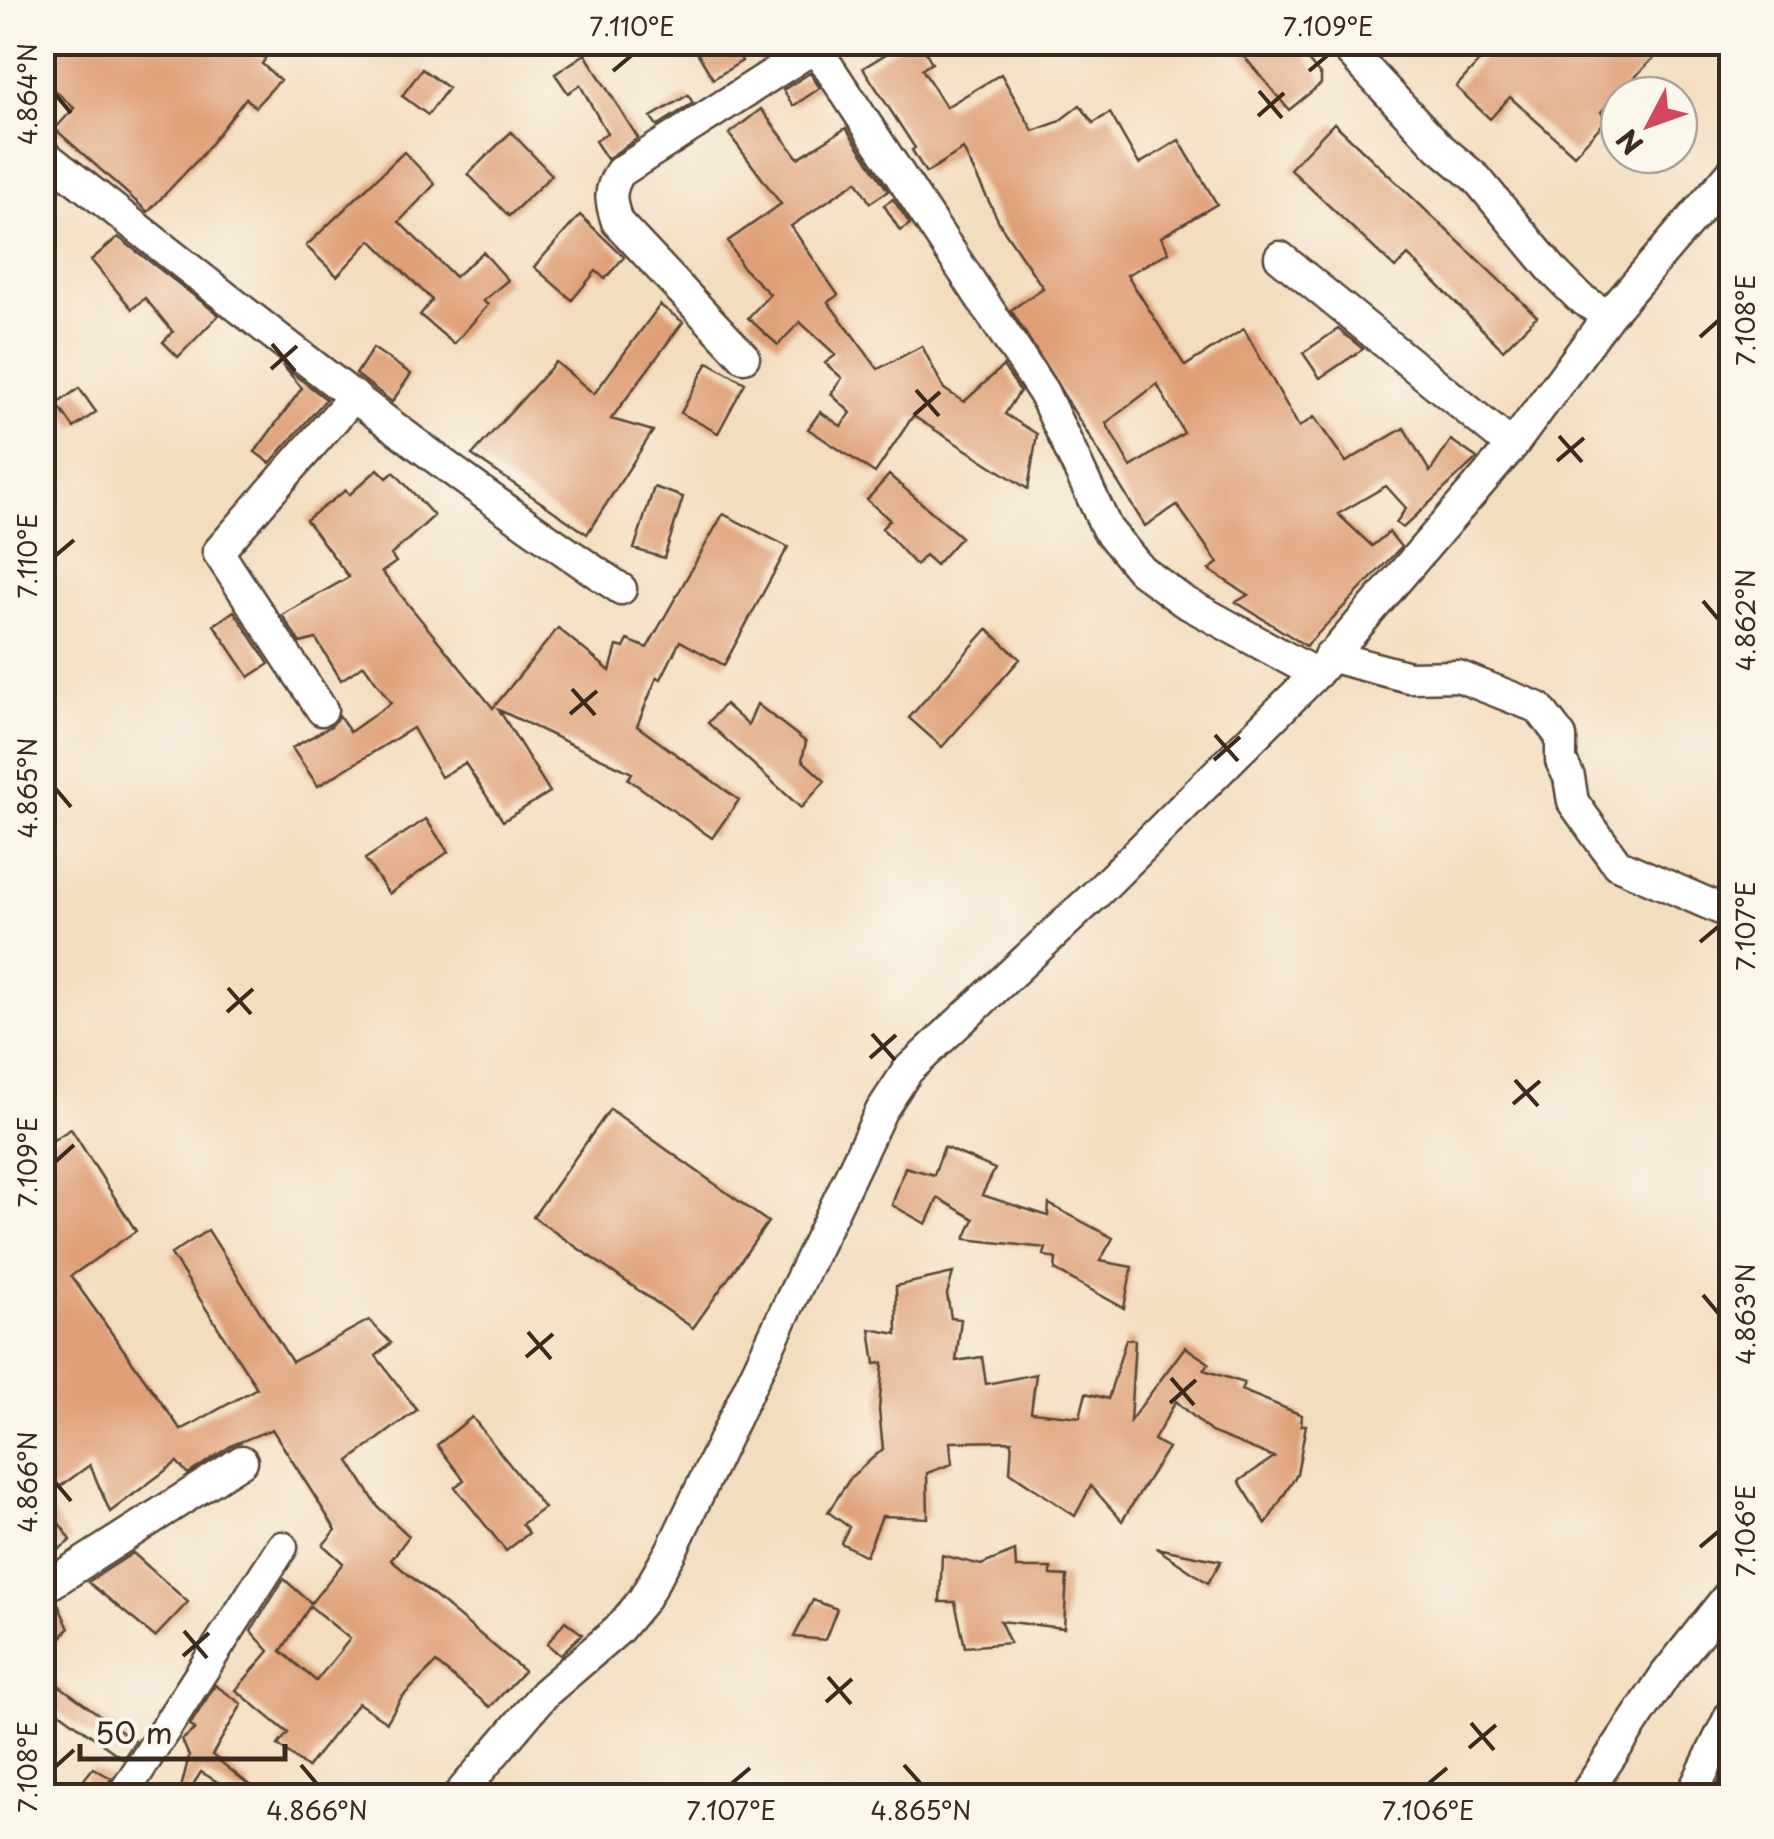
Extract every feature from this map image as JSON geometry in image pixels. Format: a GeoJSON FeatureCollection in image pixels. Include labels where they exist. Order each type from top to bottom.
{"type":"FeatureCollection","features":[{"type":"Feature","properties":{"kind":"street"},"geometry":{"type":"LineString","coordinates":[[1341,42],[1439,147],[1477,179],[1555,273],[1580,298],[1608,316]]}},
{"type":"Feature","properties":{"kind":"street"},"geometry":{"type":"LineString","coordinates":[[744,356],[617,222],[610,202],[611,187],[620,172],[813,45],[1043,392],[1107,529],[1141,570],[1183,601],[1322,665],[1409,677],[1458,676],[1539,708],[1561,737],[1560,761],[1569,777],[1573,802],[1606,852],[1630,872],[1732,914]]}},
{"type":"Feature","properties":{"kind":"street"},"geometry":{"type":"LineString","coordinates":[[42,153],[354,396],[527,526],[621,589]]}},
{"type":"Feature","properties":{"kind":"street"},"geometry":{"type":"LineString","coordinates":[[458,1796],[522,1716],[570,1668],[618,1630],[643,1600],[671,1551],[882,1111],[908,1070],[1096,894],[1322,665],[1512,446],[1608,316],[1732,172]]}},
{"type":"Feature","properties":{"kind":"street"},"geometry":{"type":"LineString","coordinates":[[1280,258],[1512,446]]}},
{"type":"Feature","properties":{"kind":"street"},"geometry":{"type":"LineString","coordinates":[[322,710],[218,552],[354,396]]}},
{"type":"Feature","properties":{"kind":"street"},"geometry":{"type":"LineString","coordinates":[[42,1589],[242,1461]]}},
{"type":"Feature","properties":{"kind":"street"},"geometry":{"type":"LineString","coordinates":[[122,1796],[282,1547]]}},
{"type":"Feature","properties":{"kind":"street"},"geometry":{"type":"LineString","coordinates":[[1584,1796],[1666,1674],[1732,1591]]}},
{"type":"Feature","properties":{"kind":"street"},"geometry":{"type":"LineString","coordinates":[[1691,1796],[1732,1712]]}},
{"type":"Feature","properties":{"kind":"building"},"geometry":{"type":"Polygon","coordinates":[[[53,42],[245,42],[265,59],[262,64],[280,80],[255,107],[246,98],[203,154],[148,212],[55,129],[74,108],[42,79],[42,54],[53,42]]]}},
{"type":"Feature","properties":{"kind":"building"},"geometry":{"type":"Polygon","coordinates":[[[691,42],[731,42],[742,61],[713,79],[691,42]]]}},
{"type":"Feature","properties":{"kind":"building"},"geometry":{"type":"Polygon","coordinates":[[[906,42],[920,42],[932,63],[922,69],[946,107],[1001,74],[1033,131],[1058,122],[1080,105],[1093,123],[1110,113],[1139,164],[1179,140],[1217,204],[1161,237],[1169,252],[1127,275],[1185,366],[1244,329],[1299,427],[1314,417],[1346,462],[1404,428],[1430,472],[1451,440],[1477,458],[1403,528],[1396,523],[1406,508],[1386,486],[1338,514],[1372,546],[1389,532],[1401,547],[1306,646],[1236,602],[1248,595],[1209,570],[1218,563],[1177,505],[1145,526],[1011,310],[1043,288],[1001,226],[963,149],[926,173],[912,150],[915,148],[863,68],[906,42]],[[1157,384],[1106,423],[1131,467],[1184,433],[1157,384]]]}},
{"type":"Feature","properties":{"kind":"building"},"geometry":{"type":"Polygon","coordinates":[[[1232,42],[1293,42],[1321,76],[1321,84],[1289,110],[1232,42]]]}},
{"type":"Feature","properties":{"kind":"building"},"geometry":{"type":"Polygon","coordinates":[[[1497,42],[1669,42],[1637,75],[1599,75],[1599,128],[1574,155],[1510,97],[1490,119],[1456,87],[1497,42]]]}},
{"type":"Feature","properties":{"kind":"building"},"geometry":{"type":"Polygon","coordinates":[[[585,54],[638,138],[607,159],[595,141],[607,133],[580,85],[568,93],[555,74],[585,54]]]}},
{"type":"Feature","properties":{"kind":"building"},"geometry":{"type":"Polygon","coordinates":[[[422,69],[448,88],[428,115],[402,96],[422,69]]]}},
{"type":"Feature","properties":{"kind":"building"},"geometry":{"type":"Polygon","coordinates":[[[810,73],[820,88],[793,106],[783,90],[810,73]]]}},
{"type":"Feature","properties":{"kind":"building"},"geometry":{"type":"Polygon","coordinates":[[[688,95],[693,103],[657,126],[651,117],[688,95]]]}},
{"type":"Feature","properties":{"kind":"building"},"geometry":{"type":"Polygon","coordinates":[[[761,109],[798,158],[846,128],[888,191],[870,203],[857,181],[791,226],[838,295],[828,302],[878,369],[922,346],[944,389],[964,402],[1003,366],[1020,391],[1005,414],[1037,434],[1028,489],[913,416],[875,473],[808,429],[820,412],[841,426],[851,413],[831,394],[842,378],[825,363],[836,355],[800,322],[778,345],[748,318],[770,294],[743,268],[728,241],[781,204],[729,134],[761,109]]]}},
{"type":"Feature","properties":{"kind":"building"},"geometry":{"type":"Polygon","coordinates":[[[1334,123],[1537,316],[1503,350],[1408,255],[1395,268],[1290,169],[1334,123]]]}},
{"type":"Feature","properties":{"kind":"building"},"geometry":{"type":"Polygon","coordinates":[[[511,132],[552,175],[509,216],[468,174],[511,132]]]}},
{"type":"Feature","properties":{"kind":"building"},"geometry":{"type":"Polygon","coordinates":[[[404,152],[435,184],[399,222],[455,277],[483,252],[508,280],[483,301],[488,305],[454,344],[420,315],[432,300],[371,240],[337,276],[306,246],[404,152]]]}},
{"type":"Feature","properties":{"kind":"building"},"geometry":{"type":"Polygon","coordinates":[[[893,199],[910,224],[900,231],[884,205],[893,199]]]}},
{"type":"Feature","properties":{"kind":"building"},"geometry":{"type":"Polygon","coordinates":[[[580,215],[624,257],[605,279],[596,271],[572,300],[534,267],[580,215]]]}},
{"type":"Feature","properties":{"kind":"building"},"geometry":{"type":"Polygon","coordinates":[[[118,237],[219,315],[178,357],[163,342],[173,332],[145,298],[132,309],[91,260],[118,237]]]}},
{"type":"Feature","properties":{"kind":"building"},"geometry":{"type":"Polygon","coordinates":[[[660,305],[683,322],[611,419],[653,431],[587,534],[472,455],[556,362],[594,394],[660,305]]]}},
{"type":"Feature","properties":{"kind":"building"},"geometry":{"type":"Polygon","coordinates":[[[1338,329],[1363,349],[1320,378],[1303,353],[1338,329]]]}},
{"type":"Feature","properties":{"kind":"building"},"geometry":{"type":"Polygon","coordinates":[[[373,348],[411,374],[392,402],[356,374],[373,348]]]}},
{"type":"Feature","properties":{"kind":"building"},"geometry":{"type":"Polygon","coordinates":[[[708,362],[745,383],[718,433],[681,413],[708,362]]]}},
{"type":"Feature","properties":{"kind":"building"},"geometry":{"type":"Polygon","coordinates":[[[282,365],[326,399],[270,463],[255,452],[302,388],[282,365]]]}},
{"type":"Feature","properties":{"kind":"building"},"geometry":{"type":"Polygon","coordinates":[[[79,388],[96,412],[74,428],[57,404],[79,388]]]}},
{"type":"Feature","properties":{"kind":"building"},"geometry":{"type":"Polygon","coordinates":[[[378,469],[387,478],[394,472],[434,516],[391,555],[396,562],[382,572],[493,708],[558,628],[610,671],[617,646],[624,648],[628,640],[647,648],[723,514],[788,547],[724,665],[680,641],[661,679],[657,677],[637,726],[739,800],[712,838],[628,779],[632,773],[499,710],[550,792],[503,821],[465,763],[441,777],[413,728],[318,786],[292,748],[331,726],[339,716],[350,732],[391,703],[364,665],[341,680],[316,639],[300,643],[282,615],[349,577],[306,520],[346,490],[349,495],[378,469]]]}},
{"type":"Feature","properties":{"kind":"building"},"geometry":{"type":"Polygon","coordinates":[[[889,475],[961,537],[936,565],[925,555],[916,565],[882,528],[890,520],[867,500],[889,475]]]}},
{"type":"Feature","properties":{"kind":"building"},"geometry":{"type":"Polygon","coordinates":[[[654,487],[683,497],[664,558],[634,549],[654,487]]]}},
{"type":"Feature","properties":{"kind":"building"},"geometry":{"type":"Polygon","coordinates":[[[234,611],[269,664],[249,677],[214,625],[234,611]]]}},
{"type":"Feature","properties":{"kind":"building"},"geometry":{"type":"Polygon","coordinates":[[[987,629],[1020,659],[942,747],[909,718],[987,629]]]}},
{"type":"Feature","properties":{"kind":"building"},"geometry":{"type":"Polygon","coordinates":[[[725,704],[748,725],[757,704],[806,742],[802,760],[825,781],[801,808],[708,723],[725,704]]]}},
{"type":"Feature","properties":{"kind":"building"},"geometry":{"type":"Polygon","coordinates":[[[426,819],[448,852],[389,894],[365,859],[426,819]]]}},
{"type":"Feature","properties":{"kind":"building"},"geometry":{"type":"Polygon","coordinates":[[[610,1109],[768,1222],[693,1328],[533,1217],[610,1109]]]}},
{"type":"Feature","properties":{"kind":"building"},"geometry":{"type":"Polygon","coordinates":[[[71,1129],[136,1231],[71,1276],[181,1430],[257,1388],[171,1254],[208,1230],[292,1362],[369,1320],[391,1343],[376,1356],[417,1410],[349,1461],[378,1507],[409,1536],[391,1560],[524,1671],[490,1707],[436,1663],[401,1698],[387,1722],[358,1703],[307,1768],[278,1745],[288,1733],[236,1690],[269,1651],[251,1631],[284,1579],[311,1603],[343,1563],[323,1545],[336,1530],[272,1429],[232,1445],[188,1474],[177,1462],[110,1512],[90,1465],[51,1493],[42,1481],[42,1147],[71,1129]],[[310,1606],[281,1651],[316,1681],[350,1639],[310,1606]]]}},
{"type":"Feature","properties":{"kind":"building"},"geometry":{"type":"Polygon","coordinates":[[[944,1147],[995,1169],[982,1195],[1048,1216],[1049,1204],[1113,1238],[1100,1261],[1132,1267],[1124,1308],[1055,1270],[1056,1259],[1044,1255],[1046,1248],[965,1239],[974,1219],[938,1198],[926,1224],[892,1205],[905,1167],[934,1175],[944,1147]]]}},
{"type":"Feature","properties":{"kind":"building"},"geometry":{"type":"Polygon","coordinates":[[[953,1273],[947,1294],[951,1318],[961,1319],[956,1361],[982,1357],[986,1384],[1036,1374],[1031,1412],[1080,1417],[1086,1393],[1108,1399],[1126,1339],[1135,1340],[1130,1421],[1185,1347],[1209,1363],[1204,1370],[1244,1383],[1241,1390],[1302,1415],[1301,1425],[1306,1425],[1297,1474],[1266,1524],[1239,1481],[1274,1457],[1211,1432],[1176,1401],[1154,1440],[1168,1448],[1122,1521],[1091,1486],[1075,1516],[1010,1472],[1012,1441],[950,1442],[952,1464],[927,1473],[928,1518],[882,1516],[866,1556],[841,1543],[849,1527],[828,1512],[851,1477],[883,1449],[879,1410],[883,1363],[875,1364],[870,1329],[897,1334],[896,1286],[953,1273]]]}},
{"type":"Feature","properties":{"kind":"building"},"geometry":{"type":"Polygon","coordinates":[[[472,1417],[544,1508],[522,1524],[529,1533],[506,1551],[455,1487],[464,1480],[437,1445],[472,1417]]]}},
{"type":"Feature","properties":{"kind":"building"},"geometry":{"type":"Polygon","coordinates":[[[42,1499],[71,1540],[54,1553],[42,1544],[42,1499]]]}},
{"type":"Feature","properties":{"kind":"building"},"geometry":{"type":"Polygon","coordinates":[[[1156,1548],[1221,1561],[1208,1583],[1156,1548]]]}},
{"type":"Feature","properties":{"kind":"building"},"geometry":{"type":"Polygon","coordinates":[[[1015,1551],[1016,1568],[1051,1568],[1051,1575],[1067,1576],[1064,1628],[1000,1621],[1010,1643],[965,1647],[955,1602],[940,1602],[942,1555],[981,1565],[1015,1551]]]}},
{"type":"Feature","properties":{"kind":"building"},"geometry":{"type":"Polygon","coordinates":[[[133,1553],[188,1602],[155,1637],[88,1582],[133,1553]]]}},
{"type":"Feature","properties":{"kind":"building"},"geometry":{"type":"Polygon","coordinates":[[[813,1600],[837,1609],[825,1640],[794,1637],[813,1600]]]}},
{"type":"Feature","properties":{"kind":"building"},"geometry":{"type":"Polygon","coordinates":[[[57,1602],[69,1629],[42,1656],[42,1608],[57,1602]]]}},
{"type":"Feature","properties":{"kind":"building"},"geometry":{"type":"Polygon","coordinates":[[[565,1621],[582,1634],[560,1655],[547,1644],[565,1621]]]}},
{"type":"Feature","properties":{"kind":"building"},"geometry":{"type":"Polygon","coordinates":[[[42,1673],[135,1741],[123,1759],[55,1709],[42,1726],[42,1673]]]}},
{"type":"Feature","properties":{"kind":"building"},"geometry":{"type":"Polygon","coordinates":[[[215,1685],[242,1704],[212,1755],[252,1787],[241,1796],[201,1772],[186,1796],[179,1796],[189,1756],[182,1740],[195,1729],[190,1725],[215,1685]]]}},
{"type":"Feature","properties":{"kind":"building"},"geometry":{"type":"Polygon","coordinates":[[[1732,1756],[1732,1796],[1713,1794],[1732,1756]]]}},
{"type":"Feature","properties":{"kind":"building"},"geometry":{"type":"Polygon","coordinates":[[[93,1768],[111,1778],[103,1796],[71,1796],[93,1768]]]}}]}
